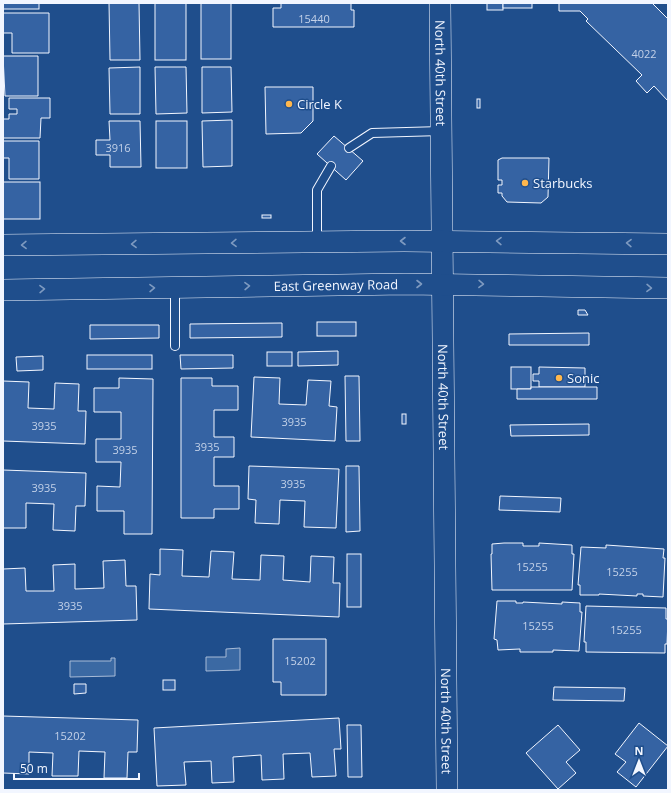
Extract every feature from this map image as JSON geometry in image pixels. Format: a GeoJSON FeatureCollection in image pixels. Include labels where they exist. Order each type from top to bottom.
{"type":"FeatureCollection","features":[{"type":"Feature","properties":{"kind":"main road","name":"North 40th Street"},"geometry":{"type":"LineString","coordinates":[[440,3],[447,790]]}},
{"type":"Feature","properties":{"kind":"main road"},"geometry":{"type":"LineString","coordinates":[[3,245],[442,241],[668,244]]}},
{"type":"Feature","properties":{"kind":"main road","name":"East Greenway Road"},"geometry":{"type":"LineString","coordinates":[[3,290],[442,284],[668,288]]}},
{"type":"Feature","properties":{"kind":"lane"},"geometry":{"type":"LineString","coordinates":[[348,148],[372,133],[441,131]]}},
{"type":"Feature","properties":{"kind":"lane"},"geometry":{"type":"LineString","coordinates":[[317,242],[317,190],[331,166]]}},
{"type":"Feature","properties":{"kind":"lane"},"geometry":{"type":"LineString","coordinates":[[175,287],[175,346]]}},
{"type":"Feature","properties":{"kind":"water"},"geometry":{"type":"Polygon","coordinates":[[[240,648],[240,670],[206,671],[206,657],[226,657],[226,649],[240,648]]]}},
{"type":"Feature","properties":{"kind":"water"},"geometry":{"type":"Polygon","coordinates":[[[111,658],[115,658],[115,676],[70,677],[70,661],[111,661],[111,658]]]}},
{"type":"Feature","properties":{"kind":"building"},"geometry":{"type":"Polygon","coordinates":[[[3,3],[39,3],[39,9],[3,9],[3,3]]]}},
{"type":"Feature","properties":{"kind":"building"},"geometry":{"type":"Polygon","coordinates":[[[109,3],[139,3],[140,60],[110,60],[109,3]]]}},
{"type":"Feature","properties":{"kind":"building"},"geometry":{"type":"Polygon","coordinates":[[[155,3],[186,3],[186,60],[155,60],[155,3]]]}},
{"type":"Feature","properties":{"kind":"building"},"geometry":{"type":"Polygon","coordinates":[[[201,3],[231,3],[231,59],[201,59],[201,3]]]}},
{"type":"Feature","properties":{"kind":"building"},"geometry":{"type":"Polygon","coordinates":[[[281,3],[351,3],[351,10],[354,10],[354,27],[273,27],[273,8],[281,8],[281,3]]]}},
{"type":"Feature","properties":{"kind":"building"},"geometry":{"type":"Polygon","coordinates":[[[487,3],[503,3],[503,10],[487,10],[487,3]]]}},
{"type":"Feature","properties":{"kind":"building"},"geometry":{"type":"Polygon","coordinates":[[[503,3],[532,3],[532,8],[503,8],[503,3]]]}},
{"type":"Feature","properties":{"kind":"building"},"geometry":{"type":"Polygon","coordinates":[[[559,3],[652,3],[668,19],[668,101],[654,86],[647,93],[636,81],[642,75],[586,21],[588,19],[580,11],[559,11],[559,3]]]}},
{"type":"Feature","properties":{"kind":"building"},"geometry":{"type":"Polygon","coordinates":[[[3,13],[49,13],[49,53],[12,53],[12,33],[3,33],[3,13]]]}},
{"type":"Feature","properties":{"kind":"building"},"geometry":{"type":"Polygon","coordinates":[[[3,56],[38,56],[38,96],[5,96],[3,56]]]}},
{"type":"Feature","properties":{"kind":"building"},"geometry":{"type":"Polygon","coordinates":[[[140,67],[140,114],[110,114],[109,68],[140,67]]]}},
{"type":"Feature","properties":{"kind":"building"},"geometry":{"type":"Polygon","coordinates":[[[155,67],[186,67],[187,113],[156,114],[155,67]]]}},
{"type":"Feature","properties":{"kind":"building"},"geometry":{"type":"Polygon","coordinates":[[[202,67],[231,67],[232,112],[202,113],[202,67]]]}},
{"type":"Feature","properties":{"kind":"building","name":"Circle K"},"geometry":{"type":"Polygon","coordinates":[[[265,87],[313,87],[313,121],[301,133],[266,134],[265,87]]]}},
{"type":"Feature","properties":{"kind":"building"},"geometry":{"type":"Polygon","coordinates":[[[9,98],[50,98],[50,118],[41,118],[40,138],[3,138],[3,119],[9,119],[9,114],[17,114],[17,109],[9,109],[9,98]]]}},
{"type":"Feature","properties":{"kind":"building"},"geometry":{"type":"Polygon","coordinates":[[[477,99],[480,99],[480,108],[477,108],[477,99]]]}},
{"type":"Feature","properties":{"kind":"building"},"geometry":{"type":"Polygon","coordinates":[[[232,120],[232,166],[203,167],[202,121],[232,120]]]}},
{"type":"Feature","properties":{"kind":"building"},"geometry":{"type":"Polygon","coordinates":[[[109,121],[140,121],[141,167],[110,167],[110,155],[96,155],[96,140],[110,140],[109,121]]]}},
{"type":"Feature","properties":{"kind":"building"},"geometry":{"type":"Polygon","coordinates":[[[156,121],[187,121],[187,168],[156,168],[156,121]]]}},
{"type":"Feature","properties":{"kind":"building"},"geometry":{"type":"Polygon","coordinates":[[[334,136],[363,161],[346,180],[317,154],[334,136]]]}},
{"type":"Feature","properties":{"kind":"building"},"geometry":{"type":"Polygon","coordinates":[[[3,141],[39,141],[39,179],[9,179],[9,158],[3,158],[3,141]]]}},
{"type":"Feature","properties":{"kind":"building","name":"Starbucks"},"geometry":{"type":"Polygon","coordinates":[[[502,158],[549,158],[548,197],[541,203],[507,202],[502,196],[502,193],[498,193],[498,185],[502,185],[502,180],[498,180],[498,160],[502,158]]]}},
{"type":"Feature","properties":{"kind":"building"},"geometry":{"type":"Polygon","coordinates":[[[3,182],[40,182],[40,219],[3,219],[3,182]]]}},
{"type":"Feature","properties":{"kind":"building"},"geometry":{"type":"Polygon","coordinates":[[[262,215],[271,215],[271,218],[262,218],[262,215]]]}},
{"type":"Feature","properties":{"kind":"building"},"geometry":{"type":"Polygon","coordinates":[[[578,310],[585,310],[588,315],[578,315],[578,310]]]}},
{"type":"Feature","properties":{"kind":"building"},"geometry":{"type":"Polygon","coordinates":[[[317,322],[356,322],[356,336],[317,336],[317,322]]]}},
{"type":"Feature","properties":{"kind":"building"},"geometry":{"type":"Polygon","coordinates":[[[282,323],[282,337],[190,338],[190,324],[282,323]]]}},
{"type":"Feature","properties":{"kind":"building"},"geometry":{"type":"Polygon","coordinates":[[[90,325],[159,325],[159,338],[90,339],[90,325]]]}},
{"type":"Feature","properties":{"kind":"building"},"geometry":{"type":"Polygon","coordinates":[[[589,333],[589,345],[509,345],[509,334],[589,333]]]}},
{"type":"Feature","properties":{"kind":"building"},"geometry":{"type":"Polygon","coordinates":[[[338,351],[338,365],[298,366],[298,352],[338,351]]]}},
{"type":"Feature","properties":{"kind":"building"},"geometry":{"type":"Polygon","coordinates":[[[267,352],[292,352],[292,366],[267,366],[267,352]]]}},
{"type":"Feature","properties":{"kind":"building"},"geometry":{"type":"Polygon","coordinates":[[[87,355],[152,355],[152,369],[87,369],[87,355]]]}},
{"type":"Feature","properties":{"kind":"building"},"geometry":{"type":"Polygon","coordinates":[[[180,355],[233,355],[233,368],[181,369],[180,355]]]}},
{"type":"Feature","properties":{"kind":"building"},"geometry":{"type":"Polygon","coordinates":[[[43,356],[43,370],[17,371],[16,357],[43,356]]]}},
{"type":"Feature","properties":{"kind":"building"},"geometry":{"type":"Polygon","coordinates":[[[511,367],[531,367],[531,389],[511,389],[511,367]]]}},
{"type":"Feature","properties":{"kind":"building","name":"Sonic"},"geometry":{"type":"Polygon","coordinates":[[[539,367],[585,368],[585,387],[539,387],[539,381],[533,381],[533,374],[539,374],[539,367]]]}},
{"type":"Feature","properties":{"kind":"building"},"geometry":{"type":"Polygon","coordinates":[[[345,376],[359,376],[360,441],[346,441],[345,376]]]}},
{"type":"Feature","properties":{"kind":"building"},"geometry":{"type":"Polygon","coordinates":[[[254,377],[280,378],[279,404],[306,405],[308,380],[331,381],[329,406],[337,407],[335,441],[251,437],[254,377]]]}},
{"type":"Feature","properties":{"kind":"building"},"geometry":{"type":"Polygon","coordinates":[[[119,378],[153,379],[152,534],[124,534],[124,511],[97,511],[97,486],[120,487],[121,462],[96,462],[96,439],[121,439],[121,412],[94,412],[94,388],[119,388],[119,378]]]}},
{"type":"Feature","properties":{"kind":"building"},"geometry":{"type":"Polygon","coordinates":[[[181,378],[212,378],[212,386],[238,386],[238,410],[214,410],[214,437],[234,437],[234,457],[214,457],[214,486],[239,486],[239,509],[214,509],[214,518],[181,518],[181,378]]]}},
{"type":"Feature","properties":{"kind":"building"},"geometry":{"type":"Polygon","coordinates":[[[3,381],[29,382],[28,408],[54,409],[55,383],[79,384],[78,411],[86,411],[85,444],[3,441],[3,381]]]}},
{"type":"Feature","properties":{"kind":"building"},"geometry":{"type":"Polygon","coordinates":[[[531,387],[597,387],[597,399],[517,399],[517,389],[531,389],[531,387]]]}},
{"type":"Feature","properties":{"kind":"building"},"geometry":{"type":"Polygon","coordinates":[[[402,414],[406,414],[406,424],[402,424],[402,414]]]}},
{"type":"Feature","properties":{"kind":"building"},"geometry":{"type":"Polygon","coordinates":[[[589,424],[589,435],[511,436],[510,425],[589,424]]]}},
{"type":"Feature","properties":{"kind":"building"},"geometry":{"type":"Polygon","coordinates":[[[249,466],[339,469],[336,528],[304,527],[305,501],[280,500],[279,524],[255,523],[256,500],[248,499],[249,466]]]}},
{"type":"Feature","properties":{"kind":"building"},"geometry":{"type":"Polygon","coordinates":[[[346,466],[359,466],[360,531],[346,532],[346,466]]]}},
{"type":"Feature","properties":{"kind":"building"},"geometry":{"type":"Polygon","coordinates":[[[3,470],[86,473],[85,506],[76,506],[75,531],[53,530],[54,504],[26,503],[26,528],[3,528],[3,470]]]}},
{"type":"Feature","properties":{"kind":"building"},"geometry":{"type":"Polygon","coordinates":[[[500,496],[561,498],[560,512],[499,510],[500,496]]]}},
{"type":"Feature","properties":{"kind":"building"},"geometry":{"type":"Polygon","coordinates":[[[523,543],[523,546],[539,546],[539,543],[572,545],[572,554],[574,554],[572,590],[492,590],[492,544],[523,543]]]}},
{"type":"Feature","properties":{"kind":"building"},"geometry":{"type":"Polygon","coordinates":[[[606,545],[664,549],[663,597],[643,596],[643,594],[637,594],[637,596],[599,594],[580,595],[580,585],[578,585],[581,547],[606,548],[606,545]]]}},
{"type":"Feature","properties":{"kind":"building"},"geometry":{"type":"Polygon","coordinates":[[[160,549],[183,550],[182,576],[209,577],[211,551],[234,552],[232,579],[260,580],[261,555],[284,556],[283,580],[310,582],[311,556],[334,557],[333,583],[340,583],[339,617],[149,609],[150,574],[160,575],[160,549]]]}},
{"type":"Feature","properties":{"kind":"building"},"geometry":{"type":"Polygon","coordinates":[[[347,554],[361,554],[361,607],[347,607],[347,554]]]}},
{"type":"Feature","properties":{"kind":"building"},"geometry":{"type":"Polygon","coordinates":[[[125,560],[126,586],[136,586],[137,620],[3,624],[3,569],[25,568],[26,591],[54,591],[53,565],[75,564],[75,589],[104,588],[103,561],[125,560]]]}},
{"type":"Feature","properties":{"kind":"building"},"geometry":{"type":"Polygon","coordinates":[[[497,601],[516,601],[516,603],[580,603],[580,612],[582,612],[579,651],[553,650],[553,652],[520,652],[520,649],[498,650],[497,640],[494,639],[497,601]]]}},
{"type":"Feature","properties":{"kind":"building"},"geometry":{"type":"Polygon","coordinates":[[[586,606],[666,608],[666,619],[668,619],[667,644],[665,644],[665,653],[586,652],[586,642],[584,642],[586,606]]]}},
{"type":"Feature","properties":{"kind":"building"},"geometry":{"type":"Polygon","coordinates":[[[273,639],[326,639],[326,695],[281,695],[281,682],[273,682],[273,639]]]}},
{"type":"Feature","properties":{"kind":"building"},"geometry":{"type":"Polygon","coordinates":[[[163,680],[175,680],[175,690],[163,690],[163,680]]]}},
{"type":"Feature","properties":{"kind":"building"},"geometry":{"type":"Polygon","coordinates":[[[74,684],[86,684],[86,693],[74,694],[74,684]]]}},
{"type":"Feature","properties":{"kind":"building"},"geometry":{"type":"Polygon","coordinates":[[[554,687],[625,688],[624,701],[553,700],[554,687]]]}},
{"type":"Feature","properties":{"kind":"building"},"geometry":{"type":"Polygon","coordinates":[[[3,716],[138,720],[137,752],[128,752],[127,778],[104,778],[105,752],[79,751],[78,776],[52,776],[53,753],[29,752],[29,774],[3,773],[3,716]]]}},
{"type":"Feature","properties":{"kind":"building"},"geometry":{"type":"Polygon","coordinates":[[[339,718],[341,749],[334,749],[336,776],[312,777],[310,753],[283,754],[284,779],[262,780],[261,755],[233,757],[234,782],[212,783],[211,761],[184,762],[186,785],[157,786],[154,728],[339,718]]]}},
{"type":"Feature","properties":{"kind":"building"},"geometry":{"type":"Polygon","coordinates":[[[639,723],[668,746],[636,787],[617,772],[626,762],[615,754],[639,723]]]}},
{"type":"Feature","properties":{"kind":"building"},"geometry":{"type":"Polygon","coordinates":[[[347,725],[361,725],[362,777],[348,777],[347,725]]]}},
{"type":"Feature","properties":{"kind":"building"},"geometry":{"type":"Polygon","coordinates":[[[558,725],[580,750],[566,762],[576,773],[558,789],[526,753],[558,725]]]}},
{"type":"Feature","properties":{"kind":"place","name":"Circle K"},"geometry":{"type":"Point","coordinates":[289,104]}},
{"type":"Feature","properties":{"kind":"place","name":"Starbucks"},"geometry":{"type":"Point","coordinates":[525,183]}},
{"type":"Feature","properties":{"kind":"place","name":"Sonic"},"geometry":{"type":"Point","coordinates":[559,378]}}]}
